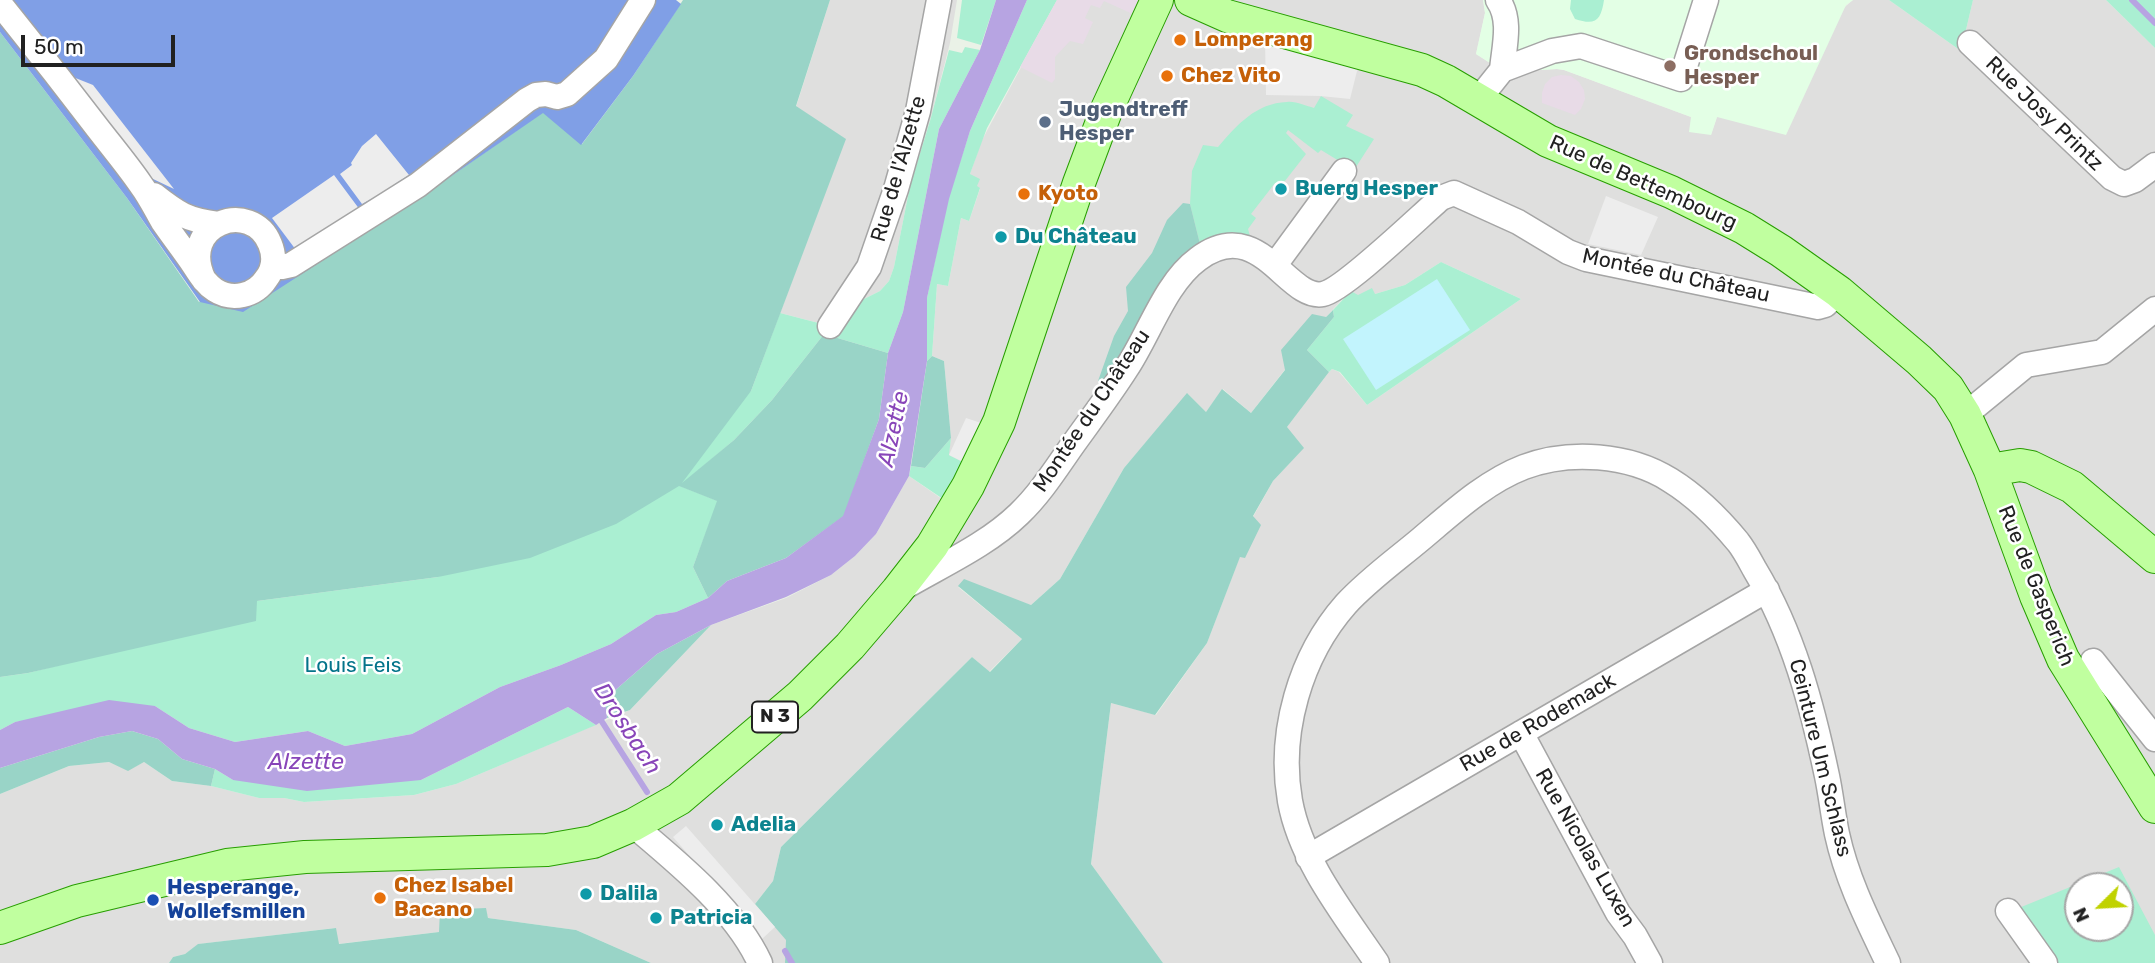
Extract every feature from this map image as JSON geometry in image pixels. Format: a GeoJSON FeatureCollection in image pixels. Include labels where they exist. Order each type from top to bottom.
{"type":"FeatureCollection","features":[{"type":"Feature","properties":{"kind":"main road","name":"N 3"},"geometry":{"type":"LineString","coordinates":[[0,928],[77,901],[227,865],[305,857],[547,850],[593,842],[633,825],[679,799],[800,696],[850,646],[932,546],[968,486],[999,422],[1079,183],[1107,111],[1157,0]]}},
{"type":"Feature","properties":{"kind":"main road","name":"Rue de Bettembourg"},"geometry":{"type":"LineString","coordinates":[[1191,0],[1227,16],[1422,70],[1548,141],[1671,192],[1744,228],[1839,292],[1948,388],[1965,415],[1990,470]]}},
{"type":"Feature","properties":{"kind":"main road"},"geometry":{"type":"LineString","coordinates":[[1990,470],[2020,465],[2031,467],[2072,487],[2155,557]]}},
{"type":"Feature","properties":{"kind":"main road","name":"Rue de Gasperich"},"geometry":{"type":"LineString","coordinates":[[1990,470],[2036,596],[2063,659],[2155,807]]}},
{"type":"Feature","properties":{"kind":"street"},"geometry":{"type":"LineString","coordinates":[[273,265],[282,267],[291,264],[418,185],[527,100],[536,95],[557,97],[567,94],[606,60],[643,0]]}},
{"type":"Feature","properties":{"kind":"street","name":"Rue de l'Alzette"},"geometry":{"type":"LineString","coordinates":[[830,326],[869,267],[896,189],[918,111],[939,0]]}},
{"type":"Feature","properties":{"kind":"street"},"geometry":{"type":"LineString","coordinates":[[1498,0],[1504,9],[1506,25],[1502,70]]}},
{"type":"Feature","properties":{"kind":"street"},"geometry":{"type":"LineString","coordinates":[[1478,100],[1502,70],[1552,51],[1581,46],[1681,79],[1706,0]]}},
{"type":"Feature","properties":{"kind":"street"},"geometry":{"type":"LineString","coordinates":[[0,4],[142,186],[204,280],[214,289],[225,295],[237,296],[261,287],[273,265],[270,242],[253,224],[242,220],[218,224],[208,231],[197,255],[204,280]]}},
{"type":"Feature","properties":{"kind":"street","name":"Rue Josy Printz"},"geometry":{"type":"LineString","coordinates":[[1970,43],[2112,178],[2124,184],[2136,180],[2155,165]]}},
{"type":"Feature","properties":{"kind":"street"},"geometry":{"type":"LineString","coordinates":[[1275,265],[1344,171]]}},
{"type":"Feature","properties":{"kind":"street"},"geometry":{"type":"LineString","coordinates":[[142,186],[178,214],[198,222],[218,224]]}},
{"type":"Feature","properties":{"kind":"street","name":"Montée du Château"},"geometry":{"type":"LineString","coordinates":[[897,591],[998,532],[1020,513],[1052,476],[1127,367],[1175,283],[1198,259],[1212,250],[1228,246],[1246,248],[1262,254],[1310,293],[1321,295],[1349,279],[1441,198],[1454,193],[1518,222],[1568,252],[1586,259],[1818,307],[1825,305],[1839,292]]}},
{"type":"Feature","properties":{"kind":"street"},"geometry":{"type":"LineString","coordinates":[[1965,415],[2026,365],[2102,352],[2155,309]]}},
{"type":"Feature","properties":{"kind":"street","name":"Ceinture Um Schlass"},"geometry":{"type":"LineString","coordinates":[[1377,963],[1308,857],[1290,802],[1287,752],[1302,676],[1325,632],[1346,604],[1487,487],[1523,468],[1560,458],[1590,457],[1627,461],[1669,479],[1706,507],[1740,544],[1767,590],[1800,669],[1827,776],[1837,836],[1857,899],[1888,963]]}},
{"type":"Feature","properties":{"kind":"street","name":"Rue de Rodemack"},"geometry":{"type":"LineString","coordinates":[[1308,857],[1767,590]]}},
{"type":"Feature","properties":{"kind":"street"},"geometry":{"type":"LineString","coordinates":[[2093,661],[2155,739]]}},
{"type":"Feature","properties":{"kind":"street","name":"Rue Nicolas Luxen"},"geometry":{"type":"LineString","coordinates":[[1521,733],[1618,913],[1650,963]]}},
{"type":"Feature","properties":{"kind":"street"},"geometry":{"type":"LineString","coordinates":[[633,825],[715,901],[740,929],[760,963]]}},
{"type":"Feature","properties":{"kind":"street"},"geometry":{"type":"LineString","coordinates":[[2008,911],[2045,963]]}},
{"type":"Feature","properties":{"kind":"shaded area"},"geometry":{"type":"Polygon","coordinates":[[[0,0],[676,0],[681,4],[633,76],[581,145],[543,113],[424,195],[243,312],[200,302],[127,198],[0,32],[0,0]]]}},
{"type":"Feature","properties":{"kind":"shaded area"},"geometry":{"type":"Polygon","coordinates":[[[683,0],[830,0],[796,106],[846,139],[751,391],[682,483],[734,440],[772,400],[824,334],[888,353],[879,419],[844,516],[786,558],[727,581],[708,598],[693,567],[717,501],[679,486],[616,524],[530,558],[438,577],[257,601],[256,621],[0,677],[0,32],[127,198],[199,302],[424,195],[543,112],[582,144],[633,76],[683,0]]]}},
{"type":"Feature","properties":{"kind":"shaded area"},"geometry":{"type":"Polygon","coordinates":[[[830,0],[957,0],[950,43],[910,186],[889,281],[880,291],[856,303],[830,326],[780,313],[845,139],[796,107],[830,0]]]}},
{"type":"Feature","properties":{"kind":"shaded area"},"geometry":{"type":"Polygon","coordinates":[[[1057,0],[1483,0],[1485,13],[1476,54],[1490,63],[1520,53],[1525,71],[1564,70],[1691,117],[1711,135],[1717,117],[1853,0],[1889,0],[1961,51],[1973,0],[2106,0],[2155,48],[2155,963],[1163,963],[1091,864],[1111,703],[1156,715],[1207,643],[1253,517],[1273,481],[1303,448],[1286,428],[1332,369],[1339,372],[1367,405],[1521,299],[1441,262],[1405,285],[1358,296],[1350,291],[1326,317],[1251,413],[1223,389],[1206,412],[1188,394],[1124,468],[1060,579],[1031,605],[958,587],[1022,639],[989,672],[972,657],[781,847],[773,881],[755,904],[787,940],[785,963],[651,963],[576,930],[488,918],[485,908],[439,932],[338,944],[335,928],[199,944],[185,954],[173,957],[169,963],[0,963],[0,794],[69,766],[109,762],[128,770],[144,762],[172,781],[211,786],[259,798],[284,798],[304,802],[414,795],[456,784],[630,710],[711,625],[786,598],[831,575],[855,556],[876,534],[909,476],[942,499],[951,438],[944,361],[932,356],[937,284],[948,286],[961,218],[969,221],[980,189],[970,174],[981,142],[1057,0]]]}},
{"type":"Feature","properties":{"kind":"shaded area"},"geometry":{"type":"Polygon","coordinates":[[[1057,0],[1140,0],[1135,15],[1104,1],[1100,8],[1091,5],[1085,18],[1093,22],[1083,44],[1070,41],[1055,57],[1055,79],[1052,83],[1020,67],[1057,0]]]}},
{"type":"Feature","properties":{"kind":"shaded area","name":"Grondschoul Hesper"},"geometry":{"type":"Polygon","coordinates":[[[1483,0],[1853,0],[1846,5],[1786,135],[1717,117],[1711,135],[1689,132],[1691,117],[1564,70],[1524,71],[1520,54],[1490,63],[1476,54],[1485,13],[1483,0]]]}},
{"type":"Feature","properties":{"kind":"shaded area"},"geometry":{"type":"Polygon","coordinates":[[[1265,38],[1358,67],[1350,99],[1266,95],[1265,38]]]}},
{"type":"Feature","properties":{"kind":"shaded area"},"geometry":{"type":"Polygon","coordinates":[[[1571,76],[1584,90],[1585,99],[1575,115],[1542,103],[1545,84],[1552,77],[1571,76]]]}},
{"type":"Feature","properties":{"kind":"shaded area"},"geometry":{"type":"Polygon","coordinates":[[[73,77],[93,85],[174,189],[151,178],[73,77]]]}},
{"type":"Feature","properties":{"kind":"shaded area"},"geometry":{"type":"Polygon","coordinates":[[[376,134],[409,175],[377,199],[375,197],[362,204],[340,174],[352,165],[362,146],[376,134]]]}},
{"type":"Feature","properties":{"kind":"shaded area"},"geometry":{"type":"Polygon","coordinates":[[[334,175],[360,210],[296,250],[272,218],[334,175]]]}},
{"type":"Feature","properties":{"kind":"shaded area"},"geometry":{"type":"Polygon","coordinates":[[[1606,196],[1658,217],[1641,255],[1588,244],[1606,196]]]}},
{"type":"Feature","properties":{"kind":"shaded area"},"geometry":{"type":"Polygon","coordinates":[[[1183,203],[1190,204],[1201,248],[1105,385],[1098,381],[1114,336],[1128,311],[1126,287],[1152,253],[1167,220],[1183,203]]]}},
{"type":"Feature","properties":{"kind":"shaded area"},"geometry":{"type":"Polygon","coordinates":[[[1437,279],[1470,330],[1376,390],[1343,339],[1437,279]]]}},
{"type":"Feature","properties":{"kind":"shaded area"},"geometry":{"type":"Polygon","coordinates":[[[1333,310],[1334,317],[1307,350],[1329,372],[1287,427],[1304,448],[1273,481],[1253,516],[1261,525],[1245,558],[1240,557],[1207,643],[1155,715],[1111,703],[1091,864],[1163,963],[785,963],[786,940],[755,904],[773,881],[781,847],[972,657],[990,672],[1022,639],[958,586],[964,579],[1031,605],[1060,579],[1124,468],[1187,393],[1206,412],[1222,389],[1251,413],[1285,370],[1281,350],[1312,314],[1326,317],[1333,310]]]}},
{"type":"Feature","properties":{"kind":"shaded area"},"geometry":{"type":"Polygon","coordinates":[[[932,356],[944,361],[951,438],[925,468],[911,466],[927,361],[932,356]]]}},
{"type":"Feature","properties":{"kind":"shaded area"},"geometry":{"type":"Polygon","coordinates":[[[966,418],[981,423],[963,462],[949,455],[966,418]]]}},
{"type":"Feature","properties":{"kind":"shaded area"},"geometry":{"type":"Polygon","coordinates":[[[711,625],[630,710],[607,718],[605,699],[657,654],[711,625]]]}},
{"type":"Feature","properties":{"kind":"shaded area"},"geometry":{"type":"Polygon","coordinates":[[[132,731],[158,739],[182,759],[215,769],[211,786],[172,781],[144,762],[128,771],[109,762],[69,766],[0,794],[0,768],[99,737],[132,731]]]}},
{"type":"Feature","properties":{"kind":"shaded area"},"geometry":{"type":"Polygon","coordinates":[[[686,826],[775,927],[762,939],[673,837],[686,826]]]}},
{"type":"Feature","properties":{"kind":"shaded area"},"geometry":{"type":"Polygon","coordinates":[[[486,908],[488,918],[576,930],[651,963],[169,963],[173,957],[185,954],[198,944],[336,928],[339,944],[439,932],[440,910],[486,908]]]}},
{"type":"Feature","properties":{"kind":"green space"},"geometry":{"type":"Polygon","coordinates":[[[962,0],[996,0],[981,45],[957,38],[962,0]]]}},
{"type":"Feature","properties":{"kind":"green space"},"geometry":{"type":"Polygon","coordinates":[[[1027,0],[1057,0],[987,128],[970,174],[980,179],[977,186],[980,188],[969,221],[961,218],[948,286],[937,284],[932,356],[927,361],[927,298],[948,199],[970,131],[1027,0]]]}},
{"type":"Feature","properties":{"kind":"green space"},"geometry":{"type":"Polygon","coordinates":[[[1571,0],[1604,0],[1599,17],[1588,22],[1575,19],[1570,9],[1571,0]]]}},
{"type":"Feature","properties":{"kind":"green space"},"geometry":{"type":"Polygon","coordinates":[[[1889,0],[1973,0],[1961,51],[1889,0]]]}},
{"type":"Feature","properties":{"kind":"green space"},"geometry":{"type":"Polygon","coordinates":[[[2106,0],[2155,0],[2155,48],[2106,0]]]}},
{"type":"Feature","properties":{"kind":"green space","name":"Louis Feis"},"geometry":{"type":"Polygon","coordinates":[[[965,47],[980,50],[939,129],[903,312],[888,353],[824,334],[772,400],[734,440],[680,486],[718,501],[693,567],[708,598],[676,612],[656,615],[611,644],[500,687],[412,734],[345,746],[308,731],[235,742],[189,728],[155,706],[15,722],[0,730],[0,677],[88,658],[257,601],[438,577],[751,391],[780,313],[830,326],[856,303],[880,291],[889,281],[910,186],[949,50],[962,53],[965,47]]]}},
{"type":"Feature","properties":{"kind":"green space"},"geometry":{"type":"Polygon","coordinates":[[[1321,96],[1353,115],[1346,126],[1374,139],[1354,170],[1321,150],[1318,153],[1288,130],[1286,133],[1306,154],[1281,186],[1275,183],[1251,214],[1256,218],[1248,229],[1250,236],[1247,241],[1201,248],[1190,204],[1192,171],[1203,145],[1218,147],[1240,123],[1266,106],[1290,102],[1314,108],[1321,96]]]}},
{"type":"Feature","properties":{"kind":"green space"},"geometry":{"type":"Polygon","coordinates":[[[1441,262],[1521,299],[1367,405],[1340,372],[1332,369],[1329,372],[1307,350],[1334,317],[1333,310],[1351,291],[1358,295],[1372,288],[1375,294],[1405,285],[1441,262]]]}},
{"type":"Feature","properties":{"kind":"green space"},"geometry":{"type":"Polygon","coordinates":[[[951,438],[949,455],[963,462],[943,499],[909,476],[911,466],[925,468],[951,438]]]}},
{"type":"Feature","properties":{"kind":"green space"},"geometry":{"type":"Polygon","coordinates":[[[568,707],[596,725],[456,784],[414,795],[304,802],[284,798],[259,798],[211,786],[215,769],[233,780],[421,780],[568,707]]]}},
{"type":"Feature","properties":{"kind":"green space"},"geometry":{"type":"Polygon","coordinates":[[[2119,867],[2122,872],[2107,872],[2119,867]]]}},
{"type":"Feature","properties":{"kind":"green space"},"geometry":{"type":"Polygon","coordinates":[[[2064,890],[2064,942],[2134,942],[2134,895],[2155,935],[2155,963],[2052,963],[2014,910],[2064,890]]]}},
{"type":"Feature","properties":{"kind":"water","name":"Alzette"},"geometry":{"type":"Polygon","coordinates":[[[996,0],[1027,0],[970,131],[949,199],[927,298],[927,361],[909,476],[876,534],[855,556],[831,575],[786,597],[711,625],[657,654],[605,699],[607,718],[596,725],[568,707],[421,780],[307,791],[233,780],[215,769],[182,759],[158,739],[132,731],[99,737],[0,768],[0,730],[15,722],[109,700],[155,706],[189,728],[235,742],[308,731],[345,746],[412,734],[500,687],[611,644],[656,615],[676,612],[708,598],[727,581],[786,558],[843,516],[879,419],[888,353],[903,312],[939,129],[980,50],[996,0]]]}},
{"type":"Feature","properties":{"kind":"waterway"},"geometry":{"type":"LineString","coordinates":[[2132,0],[2155,23]]}},
{"type":"Feature","properties":{"kind":"waterway","name":"Drosbach"},"geometry":{"type":"LineString","coordinates":[[597,714],[647,792]]}},
{"type":"Feature","properties":{"kind":"waterway","name":"Drosbach"},"geometry":{"type":"LineString","coordinates":[[785,951],[792,963]]}},
{"type":"Feature","properties":{"kind":"place","name":"Lomperang"},"geometry":{"type":"Point","coordinates":[1180,40]}},
{"type":"Feature","properties":{"kind":"place","name":"Grondschoul Hesper"},"geometry":{"type":"Point","coordinates":[1670,66]}},
{"type":"Feature","properties":{"kind":"place","name":"Chez Vito"},"geometry":{"type":"Point","coordinates":[1167,76]}},
{"type":"Feature","properties":{"kind":"place","name":"Jugendtreff Hesper"},"geometry":{"type":"Point","coordinates":[1045,122]}},
{"type":"Feature","properties":{"kind":"place","name":"Buerg Hesper"},"geometry":{"type":"Point","coordinates":[1281,189]}},
{"type":"Feature","properties":{"kind":"place","name":"Kyoto"},"geometry":{"type":"Point","coordinates":[1024,194]}},
{"type":"Feature","properties":{"kind":"place","name":"Du Château"},"geometry":{"type":"Point","coordinates":[1001,237]}},
{"type":"Feature","properties":{"kind":"place","name":"Adelia"},"geometry":{"type":"Point","coordinates":[717,825]}},
{"type":"Feature","properties":{"kind":"place","name":"Dalila"},"geometry":{"type":"Point","coordinates":[586,894]}},
{"type":"Feature","properties":{"kind":"place","name":"Chez Isabel Bacano"},"geometry":{"type":"Point","coordinates":[380,898]}},
{"type":"Feature","properties":{"kind":"place","name":"Hesperange, Wollefsmillen"},"geometry":{"type":"Point","coordinates":[153,900]}},
{"type":"Feature","properties":{"kind":"place","name":"Patricia"},"geometry":{"type":"Point","coordinates":[656,918]}}]}
